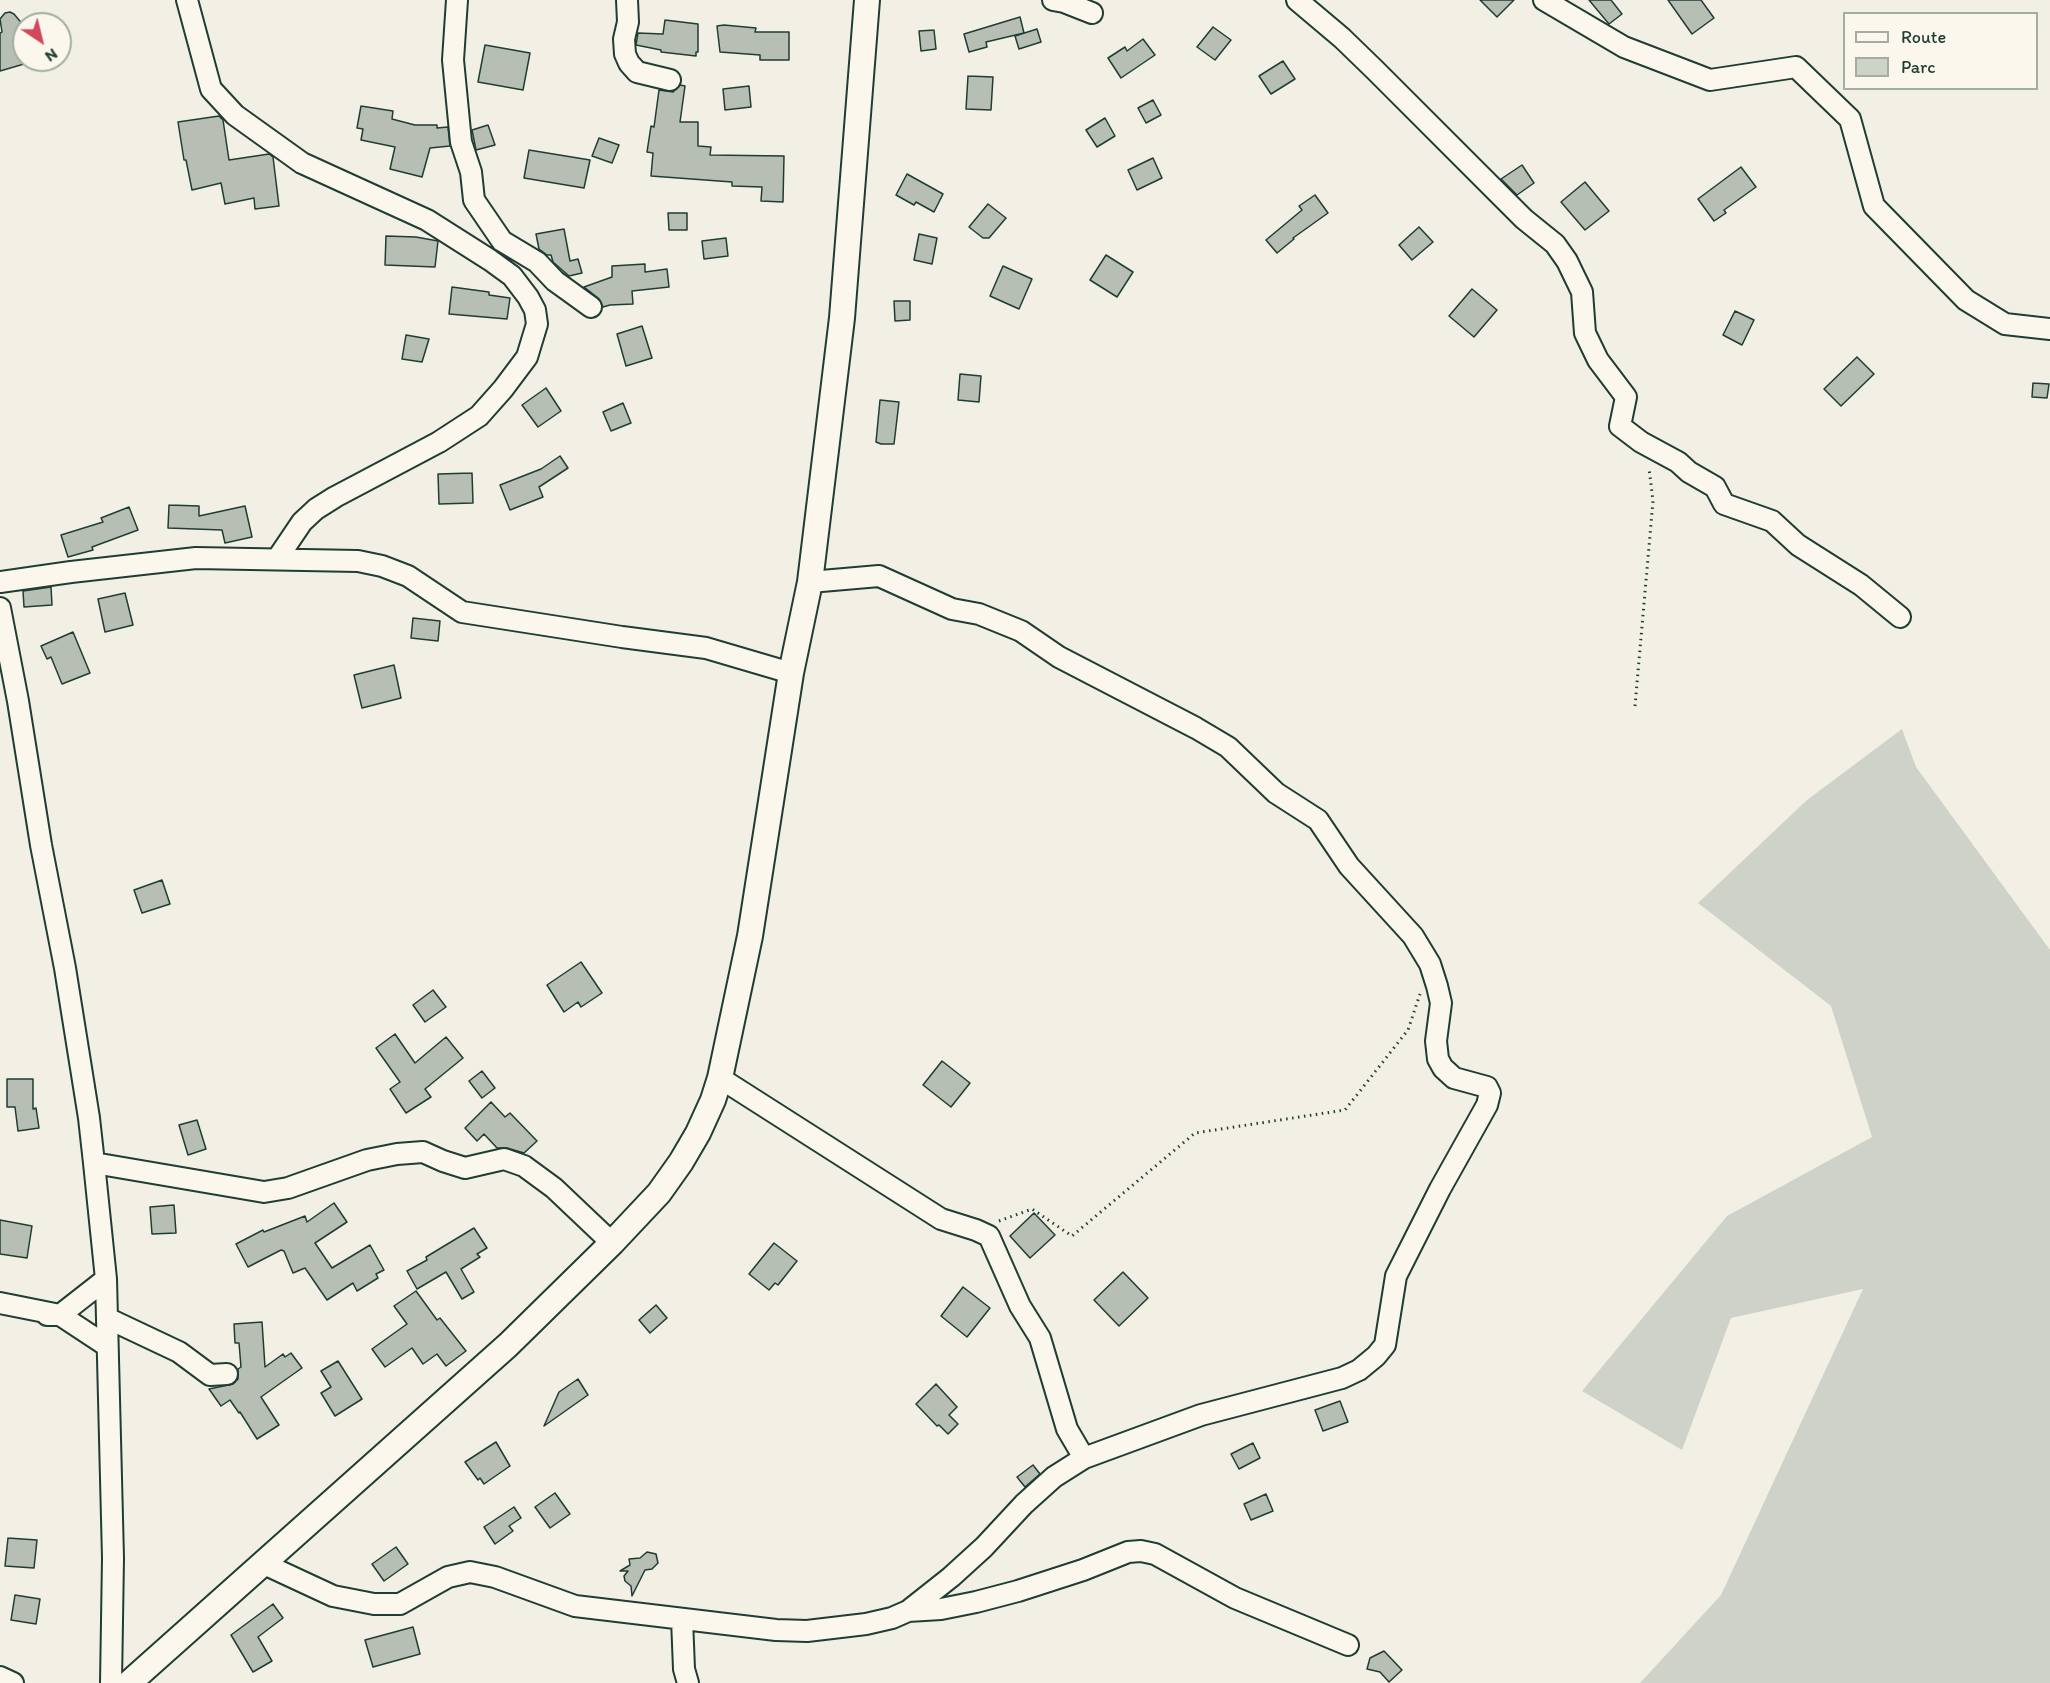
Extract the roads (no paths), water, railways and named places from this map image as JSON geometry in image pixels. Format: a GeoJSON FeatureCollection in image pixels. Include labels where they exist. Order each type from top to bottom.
{"type":"FeatureCollection","features":[{"type":"Feature","properties":{"kind":"street"},"geometry":{"type":"LineString","coordinates":[[187,0],[212,89],[236,115],[302,163],[427,220],[490,260],[512,276],[535,310],[537,324],[526,357],[503,389],[479,416],[439,442],[334,497],[316,509],[302,522],[277,559]]}},
{"type":"Feature","properties":{"kind":"street"},"geometry":{"type":"LineString","coordinates":[[457,0],[453,60],[461,142],[471,172],[474,200],[502,241],[537,262],[555,281],[591,307]]}},
{"type":"Feature","properties":{"kind":"street"},"geometry":{"type":"LineString","coordinates":[[627,0],[628,22],[624,39],[625,54],[629,63],[637,72],[670,80]]}},
{"type":"Feature","properties":{"kind":"street"},"geometry":{"type":"LineString","coordinates":[[129,1683],[499,1353],[612,1243],[659,1193],[698,1133],[720,1078],[750,936],[791,674],[810,582],[842,318],[867,0]]}},
{"type":"Feature","properties":{"kind":"street"},"geometry":{"type":"LineString","coordinates":[[1053,0],[1092,13]]}},
{"type":"Feature","properties":{"kind":"street"},"geometry":{"type":"LineString","coordinates":[[1298,0],[1358,54],[1524,219],[1555,244],[1567,261],[1582,292],[1585,333],[1598,360],[1626,398],[1620,426],[1641,442],[1678,462],[1689,472],[1714,487],[1724,504],[1772,521],[1798,544],[1861,585],[1900,617]]}},
{"type":"Feature","properties":{"kind":"street"},"geometry":{"type":"LineString","coordinates":[[1544,0],[1624,47],[1710,80],[1796,67],[1850,119],[1874,207],[1966,300],[2005,324],[2050,329]]}},
{"type":"Feature","properties":{"kind":"street"},"geometry":{"type":"LineString","coordinates":[[0,582],[196,558],[358,561],[382,566],[408,576],[462,612],[706,648],[791,674]]}},
{"type":"Feature","properties":{"kind":"street"},"geometry":{"type":"LineString","coordinates":[[262,1563],[333,1596],[374,1604],[400,1604],[448,1577],[470,1572],[495,1577],[575,1606],[776,1630],[807,1631],[892,1618],[908,1611],[951,1577],[984,1547],[1023,1504],[1054,1477],[1084,1458],[1201,1414],[1342,1378],[1359,1370],[1376,1356],[1385,1344],[1396,1276],[1440,1189],[1487,1105],[1490,1093],[1487,1087],[1454,1078],[1443,1068],[1438,1059],[1436,1041],[1441,1003],[1430,964],[1413,936],[1349,866],[1318,820],[1276,793],[1228,747],[1177,717],[1059,657],[1021,631],[979,614],[952,609],[879,576],[810,582]]}},
{"type":"Feature","properties":{"kind":"street"},"geometry":{"type":"LineString","coordinates":[[0,608],[83,1074],[94,1163],[106,1280],[113,1558],[111,1683]]}},
{"type":"Feature","properties":{"kind":"street"},"geometry":{"type":"LineString","coordinates":[[720,1078],[941,1219],[989,1236],[1020,1306],[1040,1338],[1067,1429],[1084,1458]]}},
{"type":"Feature","properties":{"kind":"street"},"geometry":{"type":"LineString","coordinates":[[94,1163],[264,1192],[288,1188],[367,1160],[398,1154],[423,1152],[465,1168],[504,1160],[524,1166],[554,1188],[612,1243]]}},
{"type":"Feature","properties":{"kind":"street"},"geometry":{"type":"LineString","coordinates":[[0,1317],[60,1315],[106,1280]]}},
{"type":"Feature","properties":{"kind":"street"},"geometry":{"type":"LineString","coordinates":[[0,1304],[60,1315],[107,1346]]}},
{"type":"Feature","properties":{"kind":"street"},"geometry":{"type":"LineString","coordinates":[[107,1318],[179,1352],[210,1375],[227,1374]]}},
{"type":"Feature","properties":{"kind":"street"},"geometry":{"type":"LineString","coordinates":[[908,1611],[941,1608],[986,1599],[1083,1570],[1128,1552],[1141,1551],[1155,1554],[1235,1598],[1348,1645]]}},
{"type":"Feature","properties":{"kind":"street"},"geometry":{"type":"LineString","coordinates":[[682,1619],[684,1669],[688,1683]]}},
{"type":"Feature","properties":{"kind":"street"},"geometry":{"type":"LineString","coordinates":[[0,1677],[13,1683]]}}]}
